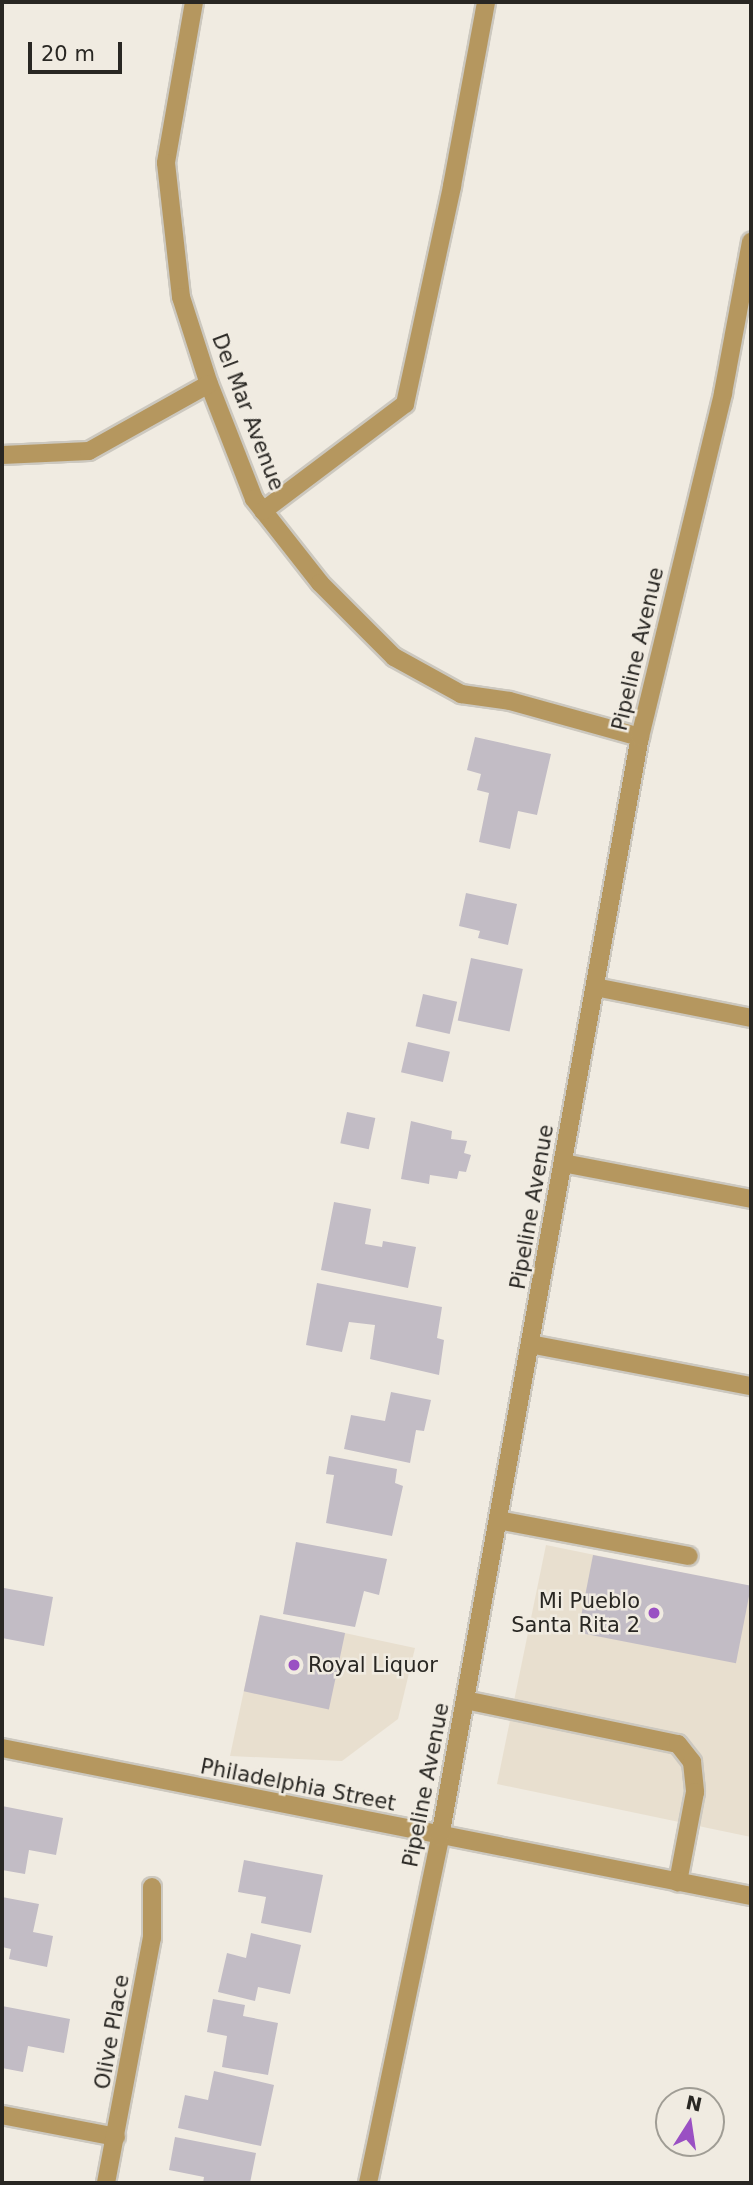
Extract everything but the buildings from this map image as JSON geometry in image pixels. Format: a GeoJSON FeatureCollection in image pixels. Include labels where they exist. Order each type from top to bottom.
{"type":"FeatureCollection","features":[{"type":"Feature","properties":{"kind":"street","name":"Del Mar Avenue"},"geometry":{"type":"LineString","coordinates":[[194,2],[166,163],[181,297],[209,384],[254,499],[320,583],[394,657],[461,694],[510,701],[640,737]]}},
{"type":"Feature","properties":{"kind":"street"},"geometry":{"type":"LineString","coordinates":[[263,511],[405,404],[452,186],[486,2]]}},
{"type":"Feature","properties":{"kind":"street","name":"Pipeline Avenue"},"geometry":{"type":"LineString","coordinates":[[368,2183],[440,1837],[640,737],[723,393],[751,242]]}},
{"type":"Feature","properties":{"kind":"street"},"geometry":{"type":"LineString","coordinates":[[2,455],[89,451],[209,384]]}},
{"type":"Feature","properties":{"kind":"street"},"geometry":{"type":"LineString","coordinates":[[595,987],[751,1018]]}},
{"type":"Feature","properties":{"kind":"street"},"geometry":{"type":"LineString","coordinates":[[563,1163],[751,1199]]}},
{"type":"Feature","properties":{"kind":"street"},"geometry":{"type":"LineString","coordinates":[[530,1344],[751,1386]]}},
{"type":"Feature","properties":{"kind":"street"},"geometry":{"type":"LineString","coordinates":[[498,1520],[689,1556]]}},
{"type":"Feature","properties":{"kind":"street"},"geometry":{"type":"LineString","coordinates":[[465,1700],[678,1744],[692,1762],[695,1792],[678,1882]]}},
{"type":"Feature","properties":{"kind":"street","name":"Philadelphia Street"},"geometry":{"type":"LineString","coordinates":[[2,1748],[440,1837],[751,1896]]}},
{"type":"Feature","properties":{"kind":"street","name":"Olive Place"},"geometry":{"type":"LineString","coordinates":[[107,2183],[152,1938],[152,1887]]}},
{"type":"Feature","properties":{"kind":"street"},"geometry":{"type":"LineString","coordinates":[[2,2115],[116,2137]]}},
{"type":"Feature","properties":{"kind":"shaded area"},"geometry":{"type":"Polygon","coordinates":[[[546,1545],[751,1587],[751,1837],[497,1784],[546,1545]]]}},
{"type":"Feature","properties":{"kind":"shaded area"},"geometry":{"type":"Polygon","coordinates":[[[260,1615],[415,1648],[398,1719],[342,1761],[230,1756],[260,1615]]]}},
{"type":"Feature","properties":{"kind":"place","name":"Mi Pueblo Santa Rita 2"},"geometry":{"type":"Point","coordinates":[654,1613]}},
{"type":"Feature","properties":{"kind":"place","name":"Royal Liquor"},"geometry":{"type":"Point","coordinates":[294,1665]}}]}
